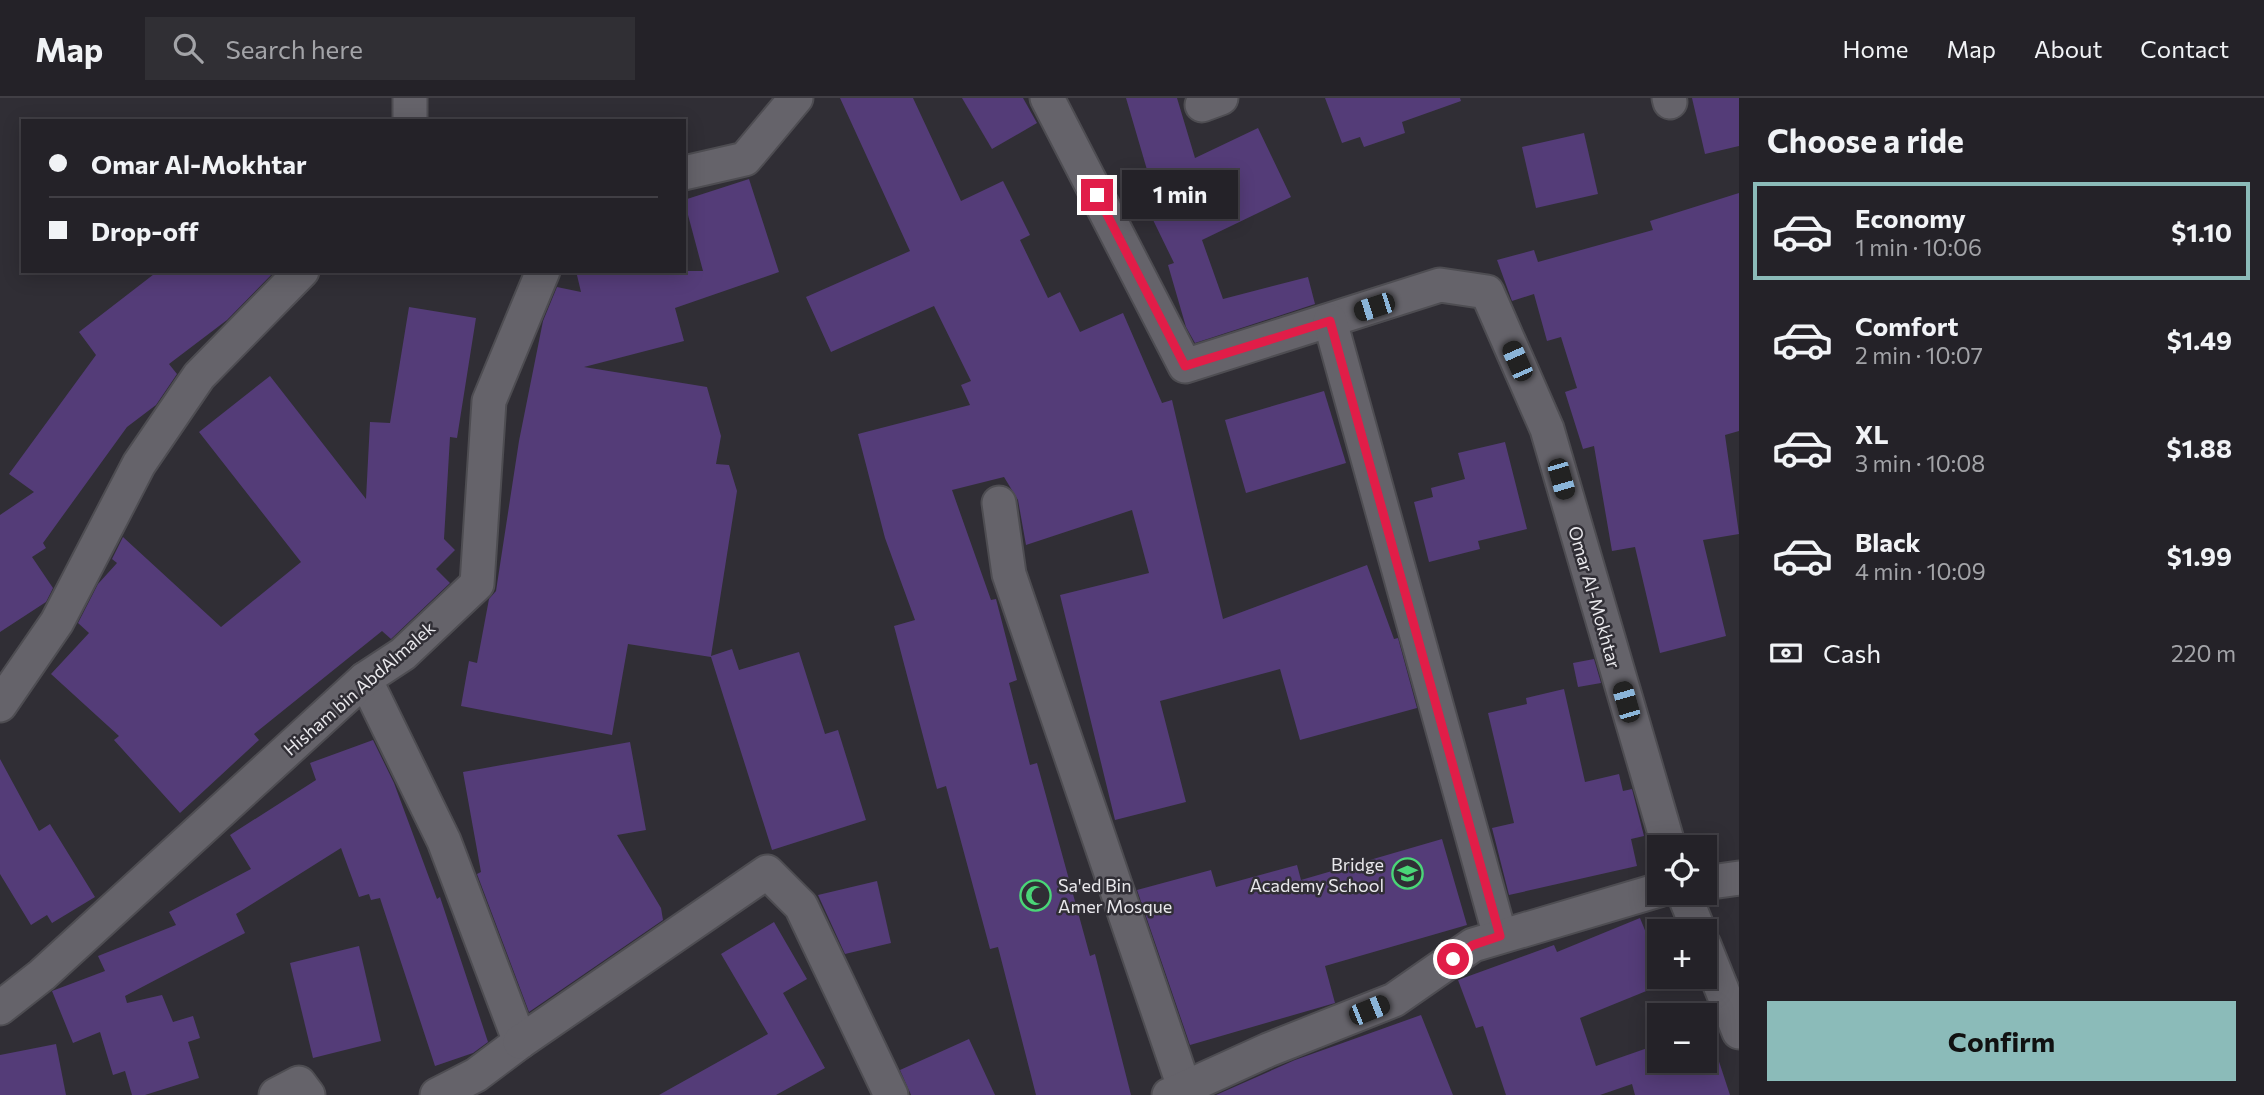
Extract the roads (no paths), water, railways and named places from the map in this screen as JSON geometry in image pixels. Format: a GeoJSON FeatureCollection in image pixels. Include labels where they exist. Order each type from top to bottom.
{"type":"FeatureCollection","features":[{"type":"Feature","properties":{"kind":"street"},"geometry":{"type":"LineString","coordinates":[[410,98],[410,119]]}},
{"type":"Feature","properties":{"kind":"street"},"geometry":{"type":"LineString","coordinates":[[686,173],[745,159],[796,98]]}},
{"type":"Feature","properties":{"kind":"street","name":"Omar Al-Mokhtar"},"geometry":{"type":"LineString","coordinates":[[1047,98],[1185,366],[1440,285],[1488,292],[1547,429],[1665,835]]}},
{"type":"Feature","properties":{"kind":"street"},"geometry":{"type":"LineString","coordinates":[[0,705],[57,622],[139,464],[199,376],[300,273]]}},
{"type":"Feature","properties":{"kind":"street","name":"Hisham bin AbdAlmalek"},"geometry":{"type":"LineString","coordinates":[[0,1008],[42,975],[365,678],[403,654],[477,584],[489,401],[542,273]]}},
{"type":"Feature","properties":{"kind":"street"},"geometry":{"type":"LineString","coordinates":[[1330,321],[1500,936]]}},
{"type":"Feature","properties":{"kind":"street"},"geometry":{"type":"LineString","coordinates":[[999,503],[1009,574],[1176,1091],[1394,1000],[1473,945],[1647,893]]}},
{"type":"Feature","properties":{"kind":"street"},"geometry":{"type":"LineString","coordinates":[[365,678],[444,841],[520,1042]]}},
{"type":"Feature","properties":{"kind":"street"},"geometry":{"type":"LineString","coordinates":[[437,1095],[476,1075],[767,872],[801,906],[891,1095]]}},
{"type":"Feature","properties":{"kind":"street"},"geometry":{"type":"LineString","coordinates":[[1717,881],[1739,878]]}},
{"type":"Feature","properties":{"kind":"street"},"geometry":{"type":"LineString","coordinates":[[1717,977],[1739,1032]]}},
{"type":"Feature","properties":{"kind":"street"},"geometry":{"type":"LineString","coordinates":[[276,1095],[299,1083],[308,1095]]}},
{"type":"Feature","properties":{"kind":"place","name":"Bridge Academy School"},"geometry":{"type":"Point","coordinates":[1407,874]}},
{"type":"Feature","properties":{"kind":"place","name":"Sa'ed Bin Amer Mosque"},"geometry":{"type":"Point","coordinates":[1035,895]}}]}
